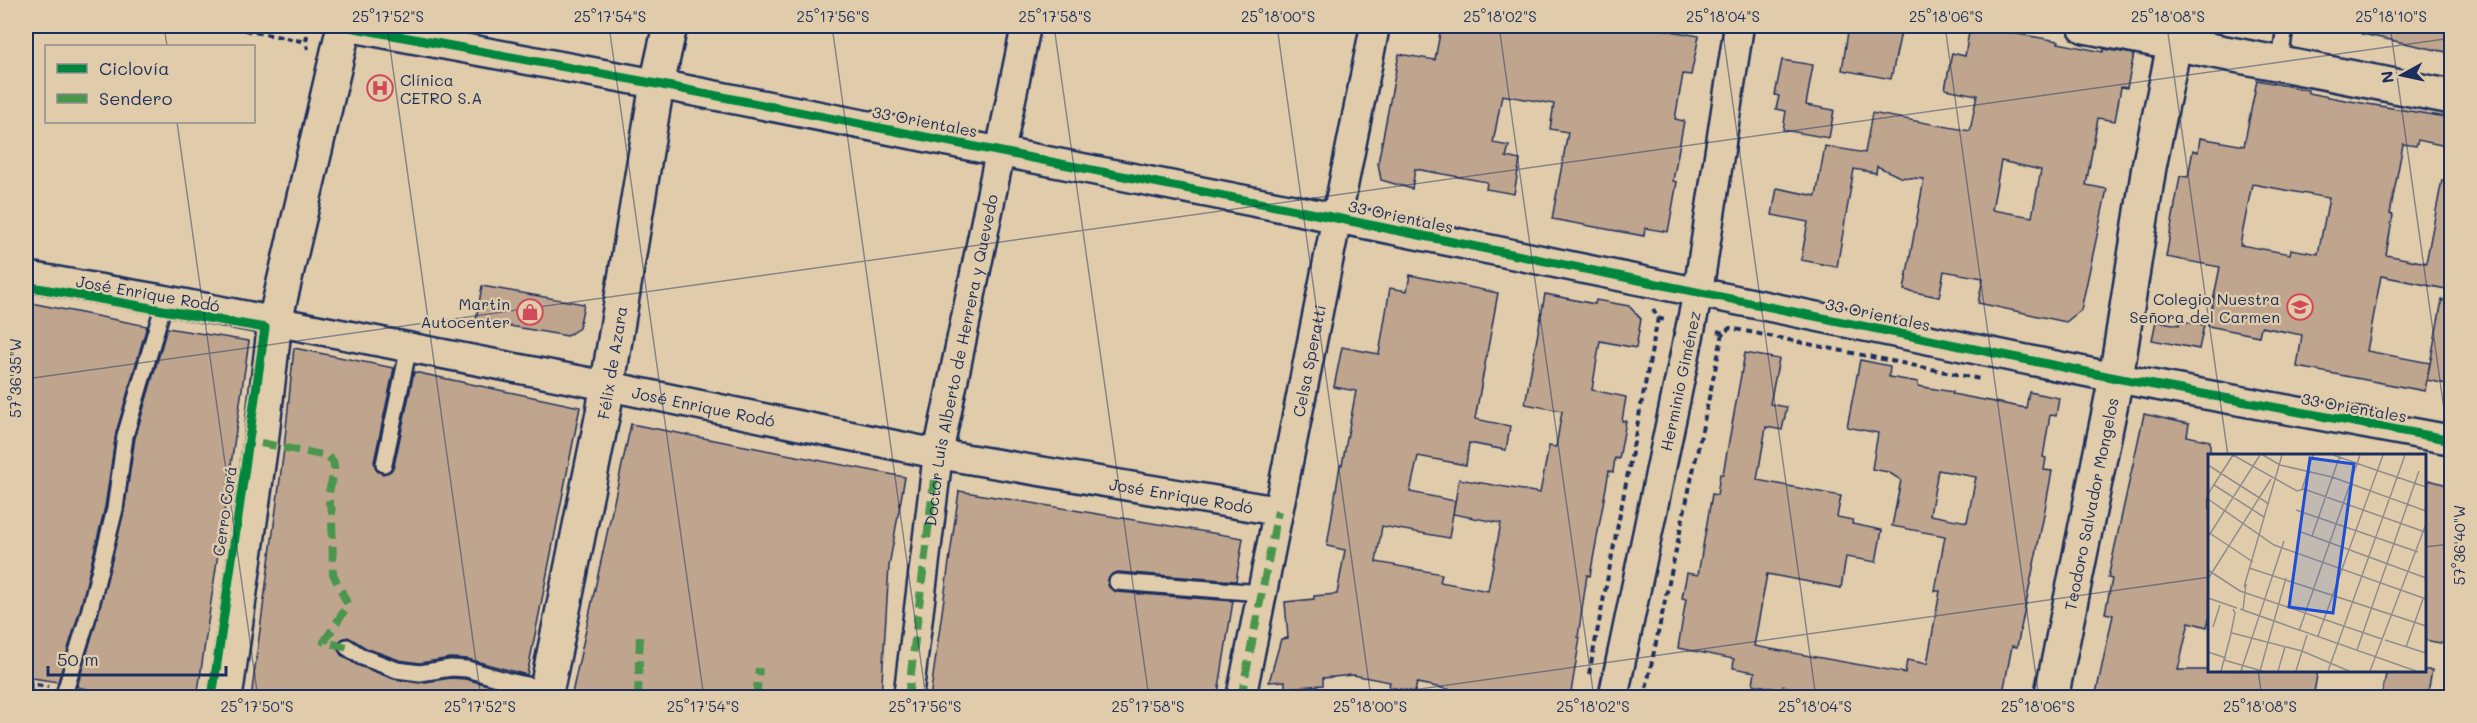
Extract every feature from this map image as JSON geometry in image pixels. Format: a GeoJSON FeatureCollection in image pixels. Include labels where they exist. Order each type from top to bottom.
{"type":"FeatureCollection","features":[{"type":"Feature","properties":{"kind":"street","name":"33 Orientales"},"geometry":{"type":"LineString","coordinates":[[344,26],[1000,151],[2116,378],[2451,440]]}},
{"type":"Feature","properties":{"kind":"street","name":"Cerro Corá"},"geometry":{"type":"LineString","coordinates":[[225,698],[275,321],[344,26]]}},
{"type":"Feature","properties":{"kind":"street","name":"Félix de Azara"},"geometry":{"type":"LineString","coordinates":[[546,693],[608,386],[657,84],[670,26]]}},
{"type":"Feature","properties":{"kind":"street","name":"Doctor Luis Alberto de Herrera y Quevedo"},"geometry":{"type":"LineString","coordinates":[[908,698],[938,454],[1026,26]]}},
{"type":"Feature","properties":{"kind":"street","name":"Celsa Speratti"},"geometry":{"type":"LineString","coordinates":[[1241,698],[1375,26]]}},
{"type":"Feature","properties":{"kind":"street","name":"Herminio Giménez"},"geometry":{"type":"LineString","coordinates":[[1612,698],[1698,292],[1739,26]]}},
{"type":"Feature","properties":{"kind":"street"},"geometry":{"type":"LineString","coordinates":[[2085,26],[2176,34],[2280,62],[2451,97]]}},
{"type":"Feature","properties":{"kind":"street","name":"Teodoro Salvador Mongelos"},"geometry":{"type":"LineString","coordinates":[[2050,698],[2116,378],[2149,167],[2176,34]]}},
{"type":"Feature","properties":{"kind":"street","name":"José Enrique Rodó"},"geometry":{"type":"LineString","coordinates":[[26,276],[409,347],[938,454],[1278,511]]}},
{"type":"Feature","properties":{"kind":"lane"},"geometry":{"type":"LineString","coordinates":[[2280,62],[2284,26]]}},
{"type":"Feature","properties":{"kind":"lane"},"geometry":{"type":"LineString","coordinates":[[63,698],[89,613],[115,509],[125,436],[165,300]]}},
{"type":"Feature","properties":{"kind":"lane"},"geometry":{"type":"LineString","coordinates":[[384,464],[409,347]]}},
{"type":"Feature","properties":{"kind":"lane"},"geometry":{"type":"LineString","coordinates":[[1118,582],[1262,593]]}},
{"type":"Feature","properties":{"kind":"lane"},"geometry":{"type":"LineString","coordinates":[[347,647],[362,657],[397,670],[420,673],[451,668],[467,669],[546,693]]}},
{"type":"Feature","properties":{"kind":"lane"},"geometry":{"type":"LineString","coordinates":[[1271,698],[1307,698]]}},
{"type":"Feature","properties":{"kind":"path"},"geometry":{"type":"LineString","coordinates":[[224,26],[306,42],[307,35]]}},
{"type":"Feature","properties":{"kind":"path"},"geometry":{"type":"LineString","coordinates":[[1717,331],[1723,333],[1730,328],[1992,382]]}},
{"type":"Feature","properties":{"kind":"building"},"geometry":{"type":"Polygon","coordinates":[[[1458,26],[1643,26],[1699,36],[1691,75],[1683,74],[1675,119],[1684,121],[1673,181],[1677,182],[1668,232],[1645,228],[1644,236],[1552,219],[1568,132],[1550,129],[1554,104],[1502,95],[1493,143],[1509,146],[1506,157],[1520,160],[1514,194],[1486,189],[1487,182],[1415,169],[1412,189],[1381,180],[1378,163],[1399,54],[1435,60],[1441,28],[1457,31],[1458,26]]]}},
{"type":"Feature","properties":{"kind":"building"},"geometry":{"type":"Polygon","coordinates":[[[1849,26],[1865,26],[1901,32],[1891,79],[1842,70],[1849,26]]]}},
{"type":"Feature","properties":{"kind":"building"},"geometry":{"type":"Polygon","coordinates":[[[1970,26],[2059,41],[2058,43],[2103,52],[2104,49],[2134,54],[2127,88],[2121,87],[2115,121],[2098,118],[2086,185],[2107,189],[2081,310],[2066,322],[1978,303],[1983,278],[1944,271],[1939,297],[1904,290],[1924,179],[1900,177],[1877,166],[1876,173],[1854,169],[1837,267],[1801,260],[1808,222],[1772,215],[1777,188],[1816,196],[1825,146],[1865,153],[1872,113],[1970,131],[1977,95],[1945,89],[1952,53],[1965,56],[1970,26]],[[2001,161],[1992,210],[2032,217],[2041,170],[2001,161]]]}},
{"type":"Feature","properties":{"kind":"building"},"geometry":{"type":"Polygon","coordinates":[[[2363,26],[2428,26],[2451,32],[2451,53],[2362,34],[2363,26]]]}},
{"type":"Feature","properties":{"kind":"building"},"geometry":{"type":"Polygon","coordinates":[[[1782,60],[1813,65],[1806,105],[1834,110],[1829,138],[1783,130],[1786,111],[1776,109],[1779,96],[1775,95],[1782,60]]]}},
{"type":"Feature","properties":{"kind":"building"},"geometry":{"type":"Polygon","coordinates":[[[2257,80],[2308,90],[2308,93],[2451,118],[2451,147],[2418,140],[2416,146],[2403,144],[2390,214],[2393,215],[2386,255],[2426,263],[2442,180],[2451,180],[2451,290],[2381,276],[2367,351],[2430,363],[2425,391],[2297,367],[2302,335],[2261,327],[2259,336],[2208,326],[2220,267],[2166,257],[2180,176],[2188,177],[2193,150],[2198,152],[2200,138],[2244,146],[2257,80]],[[2252,184],[2240,245],[2290,254],[2291,249],[2318,254],[2329,198],[2252,184]]]}},
{"type":"Feature","properties":{"kind":"building"},"geometry":{"type":"Polygon","coordinates":[[[1410,275],[1498,293],[1475,419],[1510,426],[1506,450],[1469,443],[1466,465],[1418,456],[1410,492],[1455,501],[1449,538],[1382,526],[1376,562],[1442,574],[1440,582],[1488,591],[1501,523],[1453,514],[1459,479],[1540,493],[1549,446],[1556,447],[1562,411],[1525,404],[1545,294],[1595,304],[1596,300],[1629,306],[1641,319],[1636,348],[1600,341],[1592,390],[1626,397],[1622,421],[1626,421],[1619,459],[1615,458],[1613,472],[1609,471],[1590,576],[1587,575],[1570,698],[1476,698],[1477,695],[1417,683],[1415,692],[1389,687],[1390,682],[1353,675],[1323,678],[1323,685],[1285,688],[1285,681],[1269,682],[1281,639],[1288,638],[1285,602],[1337,594],[1345,550],[1327,546],[1340,465],[1342,465],[1356,391],[1334,387],[1342,347],[1379,354],[1390,288],[1407,291],[1410,275]]]}},
{"type":"Feature","properties":{"kind":"building","name":"Martin Autocenter"},"geometry":{"type":"Polygon","coordinates":[[[482,286],[584,304],[579,328],[567,336],[476,320],[482,286]]]}},
{"type":"Feature","properties":{"kind":"building"},"geometry":{"type":"Polygon","coordinates":[[[2442,300],[2451,301],[2451,385],[2427,380],[2442,300]]]}},
{"type":"Feature","properties":{"kind":"building"},"geometry":{"type":"Polygon","coordinates":[[[26,302],[147,326],[116,433],[105,507],[80,610],[58,682],[26,677],[26,302]]]}},
{"type":"Feature","properties":{"kind":"building"},"geometry":{"type":"Polygon","coordinates":[[[2156,321],[2179,325],[2180,321],[2204,325],[2199,349],[2152,340],[2156,321]]]}},
{"type":"Feature","properties":{"kind":"building"},"geometry":{"type":"Polygon","coordinates":[[[167,328],[249,341],[197,698],[132,698],[77,687],[124,511],[135,438],[167,328]]]}},
{"type":"Feature","properties":{"kind":"building"},"geometry":{"type":"Polygon","coordinates":[[[294,348],[394,368],[374,462],[377,471],[383,474],[391,471],[394,466],[414,372],[580,407],[527,675],[468,659],[450,658],[420,663],[399,660],[366,648],[348,637],[342,639],[337,646],[341,655],[357,665],[394,679],[419,683],[451,678],[465,679],[523,694],[522,698],[251,698],[284,449],[294,348]]]}},
{"type":"Feature","properties":{"kind":"building"},"geometry":{"type":"Polygon","coordinates":[[[1745,353],[1779,359],[1770,404],[1787,407],[1782,430],[1766,427],[1757,480],[1841,496],[1837,517],[1853,520],[1852,524],[1882,530],[1876,562],[1846,557],[1841,588],[1767,574],[1754,646],[1905,673],[1907,660],[1927,664],[1940,591],[1935,591],[1945,536],[1892,526],[1901,480],[1888,472],[1872,469],[1878,433],[1847,427],[1860,360],[1890,366],[1889,377],[1918,382],[1918,386],[1953,392],[1952,394],[2026,408],[2029,392],[2059,398],[2056,416],[2050,415],[2043,457],[2046,458],[2044,470],[2052,471],[2043,520],[2017,647],[2012,646],[2002,698],[1903,698],[1873,692],[1872,698],[1826,698],[1826,694],[1783,686],[1782,690],[1753,684],[1755,672],[1733,668],[1734,659],[1678,648],[1686,599],[1682,598],[1687,573],[1698,575],[1712,494],[1717,495],[1720,474],[1723,474],[1745,353]],[[1938,470],[1930,515],[1967,522],[1976,477],[1938,470]]]}},
{"type":"Feature","properties":{"kind":"building"},"geometry":{"type":"Polygon","coordinates":[[[2144,414],[2189,424],[2187,436],[2210,441],[2210,454],[2208,454],[2208,623],[2207,627],[2189,622],[2178,670],[2318,672],[2313,698],[2095,698],[2113,615],[2105,613],[2112,579],[2108,578],[2144,414]]]}},
{"type":"Feature","properties":{"kind":"building"},"geometry":{"type":"Polygon","coordinates":[[[631,424],[905,477],[889,566],[881,698],[571,698],[631,424]]]}},
{"type":"Feature","properties":{"kind":"building"},"geometry":{"type":"Polygon","coordinates":[[[2429,480],[2451,486],[2445,518],[2451,520],[2451,645],[2426,640],[2426,484],[2428,484],[2429,480]]]}},
{"type":"Feature","properties":{"kind":"building"},"geometry":{"type":"Polygon","coordinates":[[[959,491],[1243,538],[1236,581],[1118,572],[1112,574],[1107,581],[1109,587],[1116,592],[1233,601],[1218,694],[1210,698],[930,698],[959,491]]]}},
{"type":"Feature","properties":{"kind":"building"},"geometry":{"type":"Polygon","coordinates":[[[2432,670],[2427,698],[2381,698],[2387,672],[2432,670]]]}},
{"type":"Feature","properties":{"kind":"marked path"},"geometry":{"type":"LineString","coordinates":[[261,443],[327,456],[333,461],[334,474],[329,491],[329,503],[332,510],[333,574],[348,605],[324,642],[347,647]]}},
{"type":"Feature","properties":{"kind":"marked path"},"geometry":{"type":"LineString","coordinates":[[908,698],[934,480]]}},
{"type":"Feature","properties":{"kind":"marked path"},"geometry":{"type":"LineString","coordinates":[[1241,698],[1278,511]]}},
{"type":"Feature","properties":{"kind":"marked path"},"geometry":{"type":"LineString","coordinates":[[638,698],[640,632]]}},
{"type":"Feature","properties":{"kind":"marked path"},"geometry":{"type":"LineString","coordinates":[[756,698],[759,668]]}},
{"type":"Feature","properties":{"kind":"cycle path"},"geometry":{"type":"LineString","coordinates":[[344,26],[657,84],[1336,218],[2116,378],[2452,440]]}},
{"type":"Feature","properties":{"kind":"cycle path"},"geometry":{"type":"LineString","coordinates":[[26,286],[265,328],[212,698]]}},
{"type":"Feature","properties":{"kind":"place","name":"Clínica CETRO S.A"},"geometry":{"type":"Point","coordinates":[380,88]}},
{"type":"Feature","properties":{"kind":"place","name":"Colegio Nuestra Señora del Carmen"},"geometry":{"type":"Point","coordinates":[2300,307]}},
{"type":"Feature","properties":{"kind":"place","name":"Martin Autocenter"},"geometry":{"type":"Point","coordinates":[530,312]}}]}
